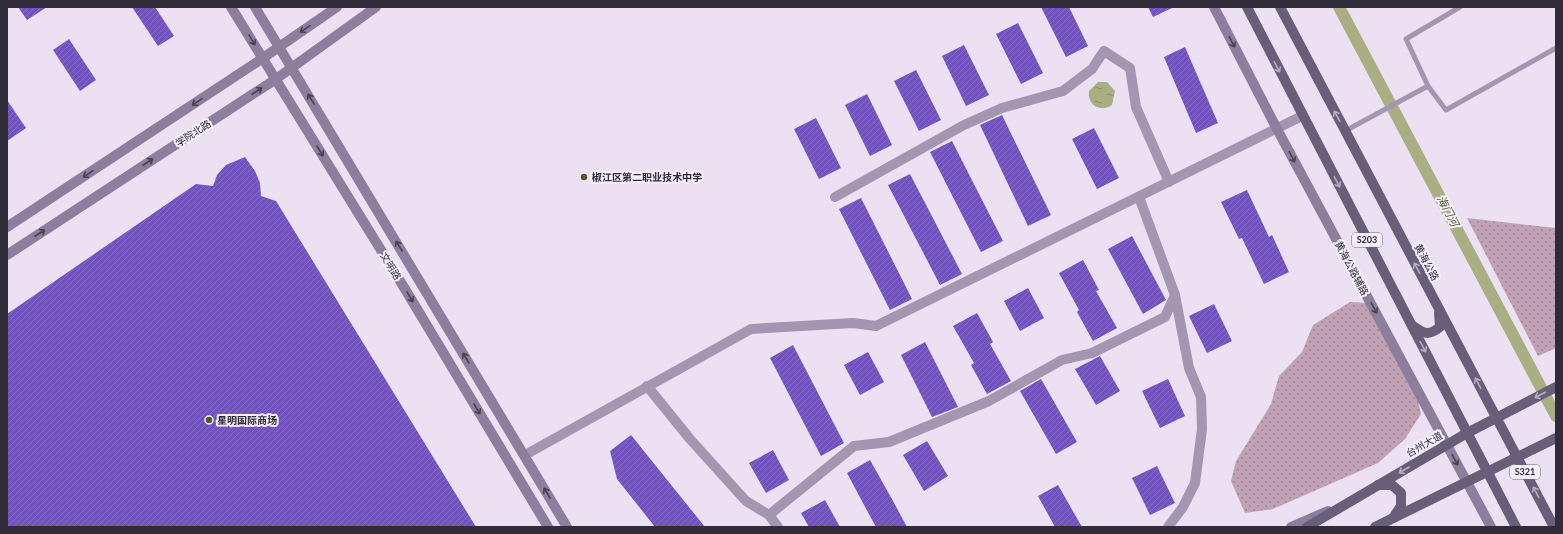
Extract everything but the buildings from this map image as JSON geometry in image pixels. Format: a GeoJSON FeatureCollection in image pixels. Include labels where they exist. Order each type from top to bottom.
{"type":"FeatureCollection","features":[{"type":"Feature","properties":{"kind":"main road","name":"文明路"},"geometry":{"type":"LineString","coordinates":[[231,7],[548,527]]}},
{"type":"Feature","properties":{"kind":"main road","name":"文明路"},"geometry":{"type":"LineString","coordinates":[[255,7],[567,527]]}},
{"type":"Feature","properties":{"kind":"main road"},"geometry":{"type":"LineString","coordinates":[[7,227],[263,58],[336,7]]}},
{"type":"Feature","properties":{"kind":"main road","name":"学院北路"},"geometry":{"type":"LineString","coordinates":[[7,255],[276,79],[376,7]]}},
{"type":"Feature","properties":{"kind":"main road","name":"黄海公路辅路"},"geometry":{"type":"LineString","coordinates":[[1214,7],[1277,129],[1491,527]]}},
{"type":"Feature","properties":{"kind":"main road","name":"S203"},"geometry":{"type":"LineString","coordinates":[[1247,7],[1487,473]]}},
{"type":"Feature","properties":{"kind":"main road","name":"黄海公路"},"geometry":{"type":"LineString","coordinates":[[1280,7],[1554,527]]}},
{"type":"Feature","properties":{"kind":"main road"},"geometry":{"type":"LineString","coordinates":[[1411,325],[1424,334],[1433,333],[1440,327],[1439,311]]}},
{"type":"Feature","properties":{"kind":"main road","name":"台州大道"},"geometry":{"type":"LineString","coordinates":[[1307,527],[1467,433],[1556,387]]}},
{"type":"Feature","properties":{"kind":"main road"},"geometry":{"type":"LineString","coordinates":[[1375,527],[1487,473],[1551,440]]}},
{"type":"Feature","properties":{"kind":"main road"},"geometry":{"type":"LineString","coordinates":[[1487,473],[1516,527]]}},
{"type":"Feature","properties":{"kind":"main road"},"geometry":{"type":"LineString","coordinates":[[1378,485],[1392,485],[1402,493],[1401,506],[1393,518]]}},
{"type":"Feature","properties":{"kind":"main road"},"geometry":{"type":"LineString","coordinates":[[1291,527],[1353,499]]}},
{"type":"Feature","properties":{"kind":"street"},"geometry":{"type":"LineString","coordinates":[[835,197],[964,125],[1002,108],[1063,90],[1092,69],[1104,51],[1130,68],[1136,107],[1169,182]]}},
{"type":"Feature","properties":{"kind":"street"},"geometry":{"type":"LineString","coordinates":[[524,455],[750,329],[853,323],[876,326],[1302,116]]}},
{"type":"Feature","properties":{"kind":"street"},"geometry":{"type":"LineString","coordinates":[[1139,197],[1174,295],[1189,368],[1201,397],[1202,429],[1195,483],[1183,507],[1168,527]]}},
{"type":"Feature","properties":{"kind":"street"},"geometry":{"type":"LineString","coordinates":[[769,515],[854,446],[889,442],[989,401],[1062,360],[1092,353],[1165,317],[1174,295]]}},
{"type":"Feature","properties":{"kind":"street"},"geometry":{"type":"LineString","coordinates":[[647,386],[690,439],[746,501],[769,515],[778,527]]}},
{"type":"Feature","properties":{"kind":"lane"},"geometry":{"type":"LineString","coordinates":[[1460,7],[1406,39],[1428,86],[1446,110],[1556,48]]}},
{"type":"Feature","properties":{"kind":"lane"},"geometry":{"type":"LineString","coordinates":[[1345,130],[1428,86]]}},
{"type":"Feature","properties":{"kind":"shaded area"},"geometry":{"type":"Polygon","coordinates":[[[1467,218],[1556,228],[1556,348],[1538,356],[1467,218]]]}},
{"type":"Feature","properties":{"kind":"shaded area"},"geometry":{"type":"Polygon","coordinates":[[[1350,302],[1367,303],[1416,391],[1421,414],[1405,439],[1378,463],[1273,509],[1245,513],[1231,481],[1236,461],[1271,404],[1279,376],[1302,352],[1313,325],[1350,302]]]}},
{"type":"Feature","properties":{"kind":"water"},"geometry":{"type":"Polygon","coordinates":[[[1098,82],[1107,82],[1115,91],[1112,105],[1099,108],[1092,104],[1089,91],[1098,82]]]}},
{"type":"Feature","properties":{"kind":"waterway","name":"海门河"},"geometry":{"type":"LineString","coordinates":[[1339,7],[1556,416]]}},
{"type":"Feature","properties":{"kind":"place","name":"椒江区第二职业技术中学"},"geometry":{"type":"Point","coordinates":[584,177]}},
{"type":"Feature","properties":{"kind":"place","name":"星明国际商场"},"geometry":{"type":"Point","coordinates":[209,420]}}]}
